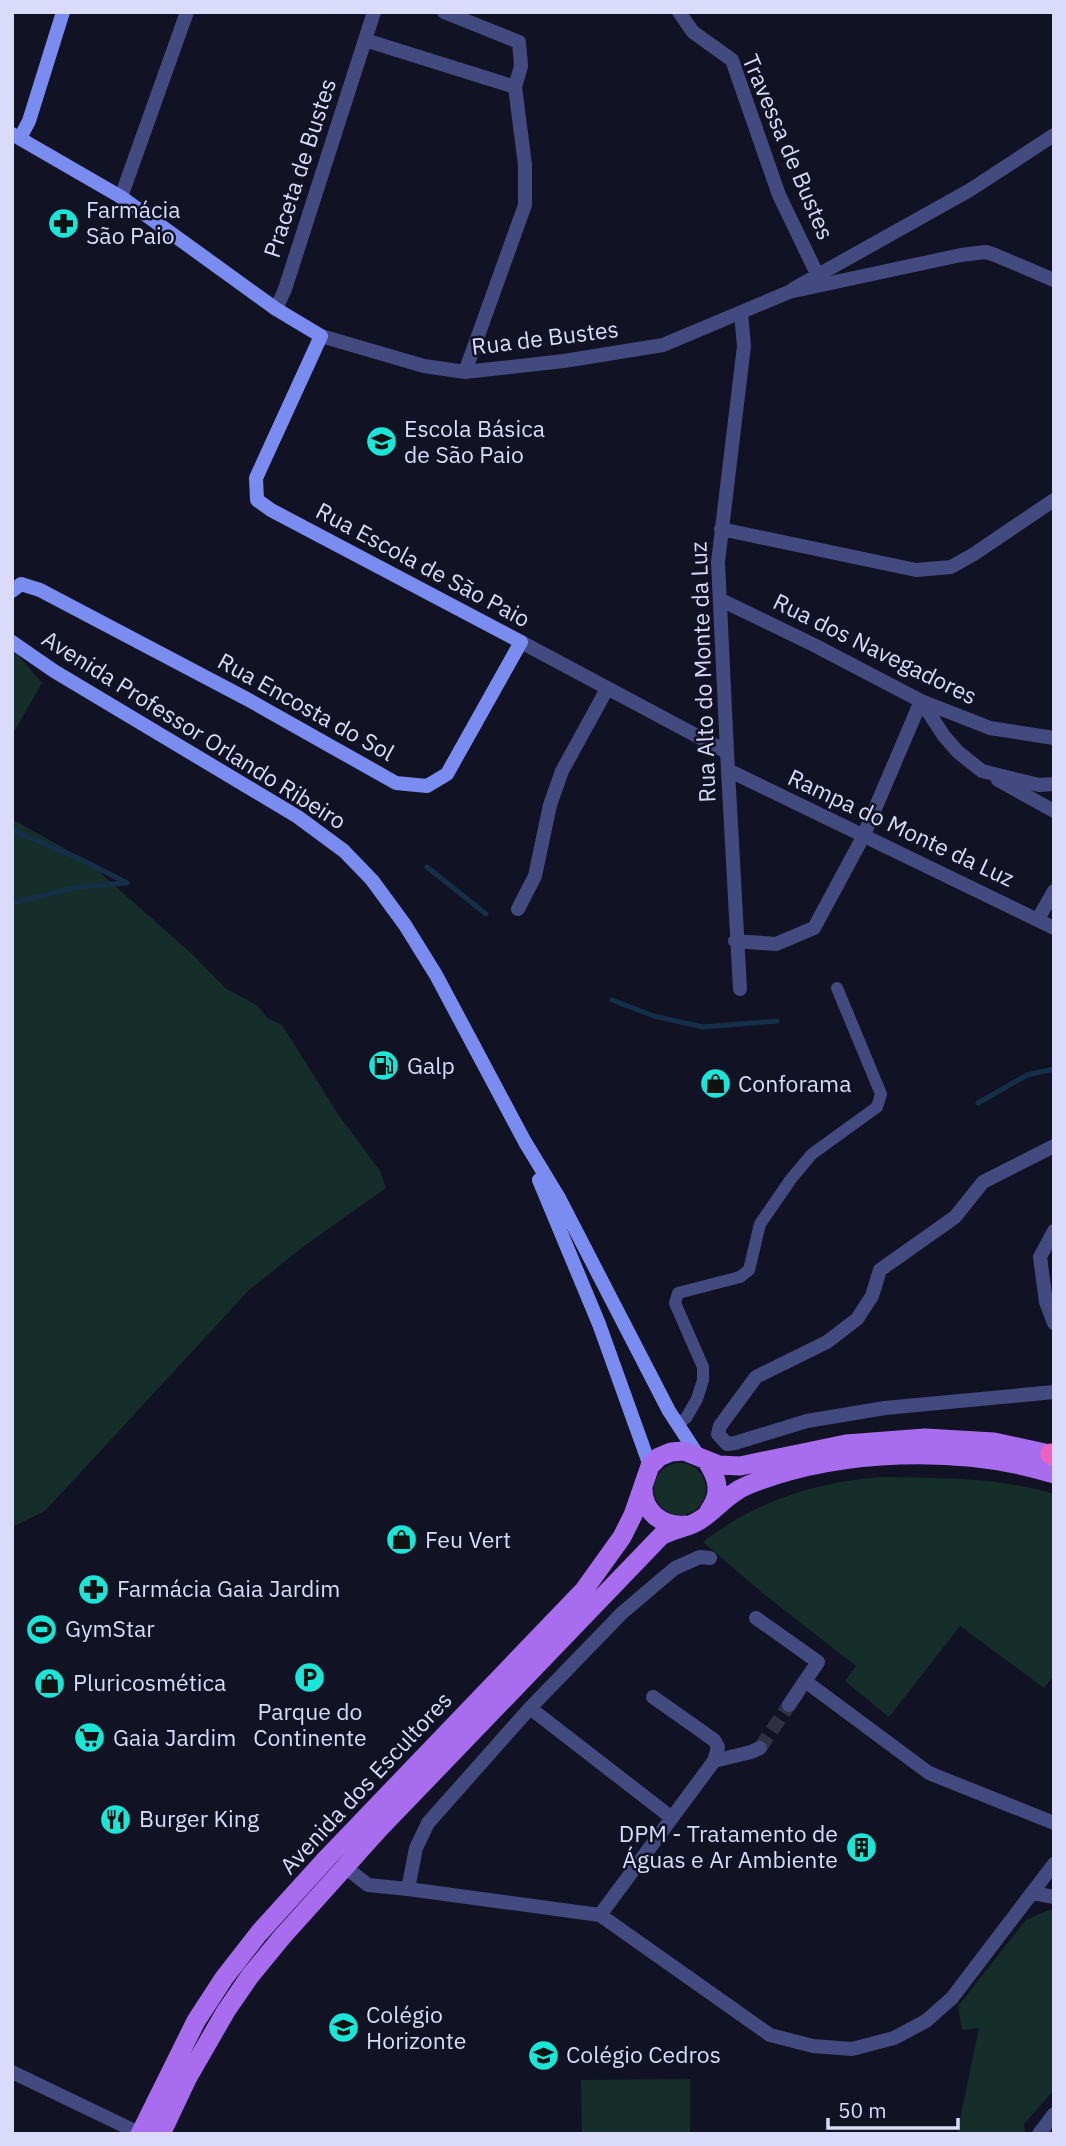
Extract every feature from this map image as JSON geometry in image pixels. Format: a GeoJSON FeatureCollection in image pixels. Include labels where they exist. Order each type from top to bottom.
{"type":"FeatureCollection","features":[{"type":"Feature","properties":{"kind":"main road"},"geometry":{"type":"LineString","coordinates":[[16,136],[29,121],[63,12]]}},
{"type":"Feature","properties":{"kind":"main road","name":"Rua de Bustes"},"geometry":{"type":"LineString","coordinates":[[16,136],[121,197],[276,309],[321,336]]}},
{"type":"Feature","properties":{"kind":"main road","name":"Rua Escola de São Paio"},"geometry":{"type":"LineString","coordinates":[[321,336],[256,478],[257,500],[271,510],[521,642]]}},
{"type":"Feature","properties":{"kind":"main road","name":"Rua Encosta do Sol"},"geometry":{"type":"LineString","coordinates":[[12,592],[21,584],[40,590],[247,699],[396,783],[427,786],[447,774],[521,642]]}},
{"type":"Feature","properties":{"kind":"main road","name":"Avenida Professor Orlando Ribeiro"},"geometry":{"type":"LineString","coordinates":[[12,642],[54,671],[298,817],[337,845],[359,865],[388,899],[422,950],[525,1142],[559,1198],[677,1424],[701,1457]]}},
{"type":"Feature","properties":{"kind":"main road","name":"Avenida Professor Orlando Ribeiro"},"geometry":{"type":"LineString","coordinates":[[525,1142],[599,1324],[647,1473]]}},
{"type":"Feature","properties":{"kind":"main road","name":"Avenida dos Escultores"},"geometry":{"type":"LineString","coordinates":[[141,2134],[191,2030],[225,1978],[260,1933],[327,1858],[584,1590],[622,1537],[633,1515],[647,1473],[659,1457],[684,1451],[729,1466],[753,1465],[817,1448],[899,1438],[974,1440],[1023,1447],[1053,1460]]}},
{"type":"Feature","properties":{"kind":"main road","name":"Avenida dos Escultores"},"geometry":{"type":"LineString","coordinates":[[161,2134],[201,2053],[238,1993],[276,1945],[345,1867],[652,1544],[671,1530],[699,1521],[728,1496],[745,1486],[785,1473],[857,1460],[909,1456],[956,1457],[1011,1463],[1053,1460]]}},
{"type":"Feature","properties":{"kind":"main road"},"geometry":{"type":"LineString","coordinates":[[647,1473],[645,1501],[650,1512],[670,1525],[699,1521],[717,1497],[718,1485],[715,1473],[701,1457]]}},
{"type":"Feature","properties":{"kind":"street"},"geometry":{"type":"LineString","coordinates":[[121,197],[187,12]]}},
{"type":"Feature","properties":{"kind":"street","name":"Praceta de Bustes"},"geometry":{"type":"LineString","coordinates":[[276,309],[285,289],[374,12]]}},
{"type":"Feature","properties":{"kind":"street"},"geometry":{"type":"LineString","coordinates":[[444,12],[519,42],[521,66],[515,87],[525,165],[525,205],[465,372]]}},
{"type":"Feature","properties":{"kind":"street","name":"Travessa de Bustes"},"geometry":{"type":"LineString","coordinates":[[679,12],[693,32],[732,60],[779,195],[818,276]]}},
{"type":"Feature","properties":{"kind":"street"},"geometry":{"type":"LineString","coordinates":[[365,40],[515,87]]}},
{"type":"Feature","properties":{"kind":"street","name":"Rua de Bustes"},"geometry":{"type":"LineString","coordinates":[[321,336],[424,366],[465,372],[663,345],[789,292],[970,190],[1054,135]]}},
{"type":"Feature","properties":{"kind":"street"},"geometry":{"type":"LineString","coordinates":[[789,292],[961,255],[986,253],[1054,280]]}},
{"type":"Feature","properties":{"kind":"street","name":"Rua Alto do Monte da Luz"},"geometry":{"type":"LineString","coordinates":[[740,989],[735,941],[718,562],[744,346],[741,313]]}},
{"type":"Feature","properties":{"kind":"street"},"geometry":{"type":"LineString","coordinates":[[721,530],[916,570],[951,567],[1054,500]]}},
{"type":"Feature","properties":{"kind":"street","name":"Rua dos Navegadores"},"geometry":{"type":"LineString","coordinates":[[721,600],[921,701],[990,727],[1054,738]]}},
{"type":"Feature","properties":{"kind":"street","name":"Rua Escola de São Paio"},"geometry":{"type":"LineString","coordinates":[[521,642],[727,752]]}},
{"type":"Feature","properties":{"kind":"street"},"geometry":{"type":"LineString","coordinates":[[518,909],[535,876],[550,804],[562,771],[607,689]]}},
{"type":"Feature","properties":{"kind":"street"},"geometry":{"type":"LineString","coordinates":[[921,701],[957,752],[982,771],[1054,811]]}},
{"type":"Feature","properties":{"kind":"street"},"geometry":{"type":"LineString","coordinates":[[735,941],[776,944],[814,928],[863,837],[921,701]]}},
{"type":"Feature","properties":{"kind":"street","name":"Rampa do Monte da Luz"},"geometry":{"type":"LineString","coordinates":[[728,771],[1054,928]]}},
{"type":"Feature","properties":{"kind":"street"},"geometry":{"type":"LineString","coordinates":[[982,771],[1040,785],[1054,783]]}},
{"type":"Feature","properties":{"kind":"street"},"geometry":{"type":"LineString","coordinates":[[1038,919],[1054,891]]}},
{"type":"Feature","properties":{"kind":"street"},"geometry":{"type":"LineString","coordinates":[[677,1424],[686,1418],[697,1399],[703,1380],[703,1367],[675,1303],[678,1293],[740,1277],[750,1270],[760,1224],[791,1180],[812,1154],[877,1107],[880,1100],[881,1094],[837,988]]}},
{"type":"Feature","properties":{"kind":"street"},"geometry":{"type":"LineString","coordinates":[[1054,1146],[983,1182],[955,1217],[880,1270],[872,1296],[857,1319],[827,1342],[756,1377],[720,1426],[718,1434],[727,1444],[807,1421],[885,1408],[1054,1392]]}},
{"type":"Feature","properties":{"kind":"street"},"geometry":{"type":"LineString","coordinates":[[1054,1231],[1040,1257],[1046,1302],[1054,1323]]}},
{"type":"Feature","properties":{"kind":"street"},"geometry":{"type":"LineString","coordinates":[[408,1889],[416,1848],[428,1823],[530,1708],[622,1613],[675,1568],[700,1556],[710,1558]]}},
{"type":"Feature","properties":{"kind":"street"},"geometry":{"type":"LineString","coordinates":[[756,1618],[818,1662],[789,1705]]}},
{"type":"Feature","properties":{"kind":"street"},"geometry":{"type":"LineString","coordinates":[[805,1681],[929,1773],[1054,1823]]}},
{"type":"Feature","properties":{"kind":"street"},"geometry":{"type":"LineString","coordinates":[[600,1915],[714,1761],[718,1747],[714,1740],[653,1697]]}},
{"type":"Feature","properties":{"kind":"street"},"geometry":{"type":"LineString","coordinates":[[530,1708],[672,1818]]}},
{"type":"Feature","properties":{"kind":"street"},"geometry":{"type":"LineString","coordinates":[[714,1761],[760,1748]]}},
{"type":"Feature","properties":{"kind":"street"},"geometry":{"type":"LineString","coordinates":[[345,1867],[368,1885],[600,1915],[770,2035],[813,2046],[852,2049],[894,2038],[926,2021],[952,1998],[1054,1864]]}},
{"type":"Feature","properties":{"kind":"street"},"geometry":{"type":"LineString","coordinates":[[1033,1893],[1054,1898]]}},
{"type":"Feature","properties":{"kind":"street"},"geometry":{"type":"LineString","coordinates":[[12,2073],[141,2134]]}},
{"type":"Feature","properties":{"kind":"street"},"geometry":{"type":"LineString","coordinates":[[1039,2134],[1054,2114]]}},
{"type":"Feature","properties":{"kind":"green space"},"geometry":{"type":"Polygon","coordinates":[[[12,648],[42,683],[12,735],[12,648]]]}},
{"type":"Feature","properties":{"kind":"green space"},"geometry":{"type":"Polygon","coordinates":[[[12,819],[87,861],[192,954],[225,988],[258,1006],[267,1018],[282,1025],[338,1114],[380,1171],[386,1188],[304,1246],[249,1290],[45,1511],[12,1527],[12,819]]]}},
{"type":"Feature","properties":{"kind":"green space"},"geometry":{"type":"Polygon","coordinates":[[[680,1463],[690,1465],[698,1471],[704,1479],[704,1499],[698,1507],[690,1513],[680,1515],[670,1513],[662,1507],[656,1499],[654,1489],[656,1479],[662,1471],[670,1465],[680,1463]]]}},
{"type":"Feature","properties":{"kind":"green space"},"geometry":{"type":"Polygon","coordinates":[[[882,1477],[990,1481],[1054,1494],[1054,1675],[1044,1688],[960,1626],[889,1717],[845,1681],[856,1666],[765,1595],[703,1542],[744,1515],[787,1496],[833,1484],[882,1477]]]}},
{"type":"Feature","properties":{"kind":"green space"},"geometry":{"type":"Polygon","coordinates":[[[1049,1910],[1054,1911],[1054,2090],[1024,2124],[1025,2134],[957,2134],[979,2028],[962,2030],[958,2006],[1026,1920],[1049,1910]]]}},
{"type":"Feature","properties":{"kind":"green space"},"geometry":{"type":"Polygon","coordinates":[[[690,2079],[690,2134],[582,2134],[581,2080],[690,2079]]]}},
{"type":"Feature","properties":{"kind":"waterway"},"geometry":{"type":"LineString","coordinates":[[12,830],[80,859],[127,883]]}},
{"type":"Feature","properties":{"kind":"waterway"},"geometry":{"type":"LineString","coordinates":[[427,867],[486,914]]}},
{"type":"Feature","properties":{"kind":"waterway"},"geometry":{"type":"LineString","coordinates":[[12,903],[78,887],[126,883]]}},
{"type":"Feature","properties":{"kind":"waterway"},"geometry":{"type":"LineString","coordinates":[[612,1000],[654,1016],[703,1027],[777,1021]]}},
{"type":"Feature","properties":{"kind":"waterway"},"geometry":{"type":"LineString","coordinates":[[978,1103],[1027,1075],[1054,1069]]}},
{"type":"Feature","properties":{"kind":"tunnel"},"geometry":{"type":"LineString","coordinates":[[760,1748],[789,1705]]}},
{"type":"Feature","properties":{"kind":"place","name":"Farmácia São Paio"},"geometry":{"type":"Point","coordinates":[63,223]}},
{"type":"Feature","properties":{"kind":"place","name":"Escola Básica de São Paio"},"geometry":{"type":"Point","coordinates":[381,442]}},
{"type":"Feature","properties":{"kind":"place","name":"Galp"},"geometry":{"type":"Point","coordinates":[384,1066]}},
{"type":"Feature","properties":{"kind":"place","name":"Conforama"},"geometry":{"type":"Point","coordinates":[715,1084]}},
{"type":"Feature","properties":{"kind":"place","name":"Feu Vert"},"geometry":{"type":"Point","coordinates":[402,1540]}},
{"type":"Feature","properties":{"kind":"place","name":"Farmácia Gaia Jardim"},"geometry":{"type":"Point","coordinates":[94,1589]}},
{"type":"Feature","properties":{"kind":"place","name":"GymStar"},"geometry":{"type":"Point","coordinates":[42,1629]}},
{"type":"Feature","properties":{"kind":"place","name":"Parque do Continente"},"geometry":{"type":"Point","coordinates":[310,1678]}},
{"type":"Feature","properties":{"kind":"place","name":"Pluricosmética"},"geometry":{"type":"Point","coordinates":[50,1683]}},
{"type":"Feature","properties":{"kind":"place","name":"Gaia Jardim"},"geometry":{"type":"Point","coordinates":[90,1738]}},
{"type":"Feature","properties":{"kind":"place","name":"Burger King"},"geometry":{"type":"Point","coordinates":[116,1819]}},
{"type":"Feature","properties":{"kind":"place","name":"DPM - Tratamento de Águas e Ar Ambiente"},"geometry":{"type":"Point","coordinates":[861,1847]}},
{"type":"Feature","properties":{"kind":"place","name":"Colégio Horizonte"},"geometry":{"type":"Point","coordinates":[343,2028]}},
{"type":"Feature","properties":{"kind":"place","name":"Colégio Cedros"},"geometry":{"type":"Point","coordinates":[543,2055]}}]}
